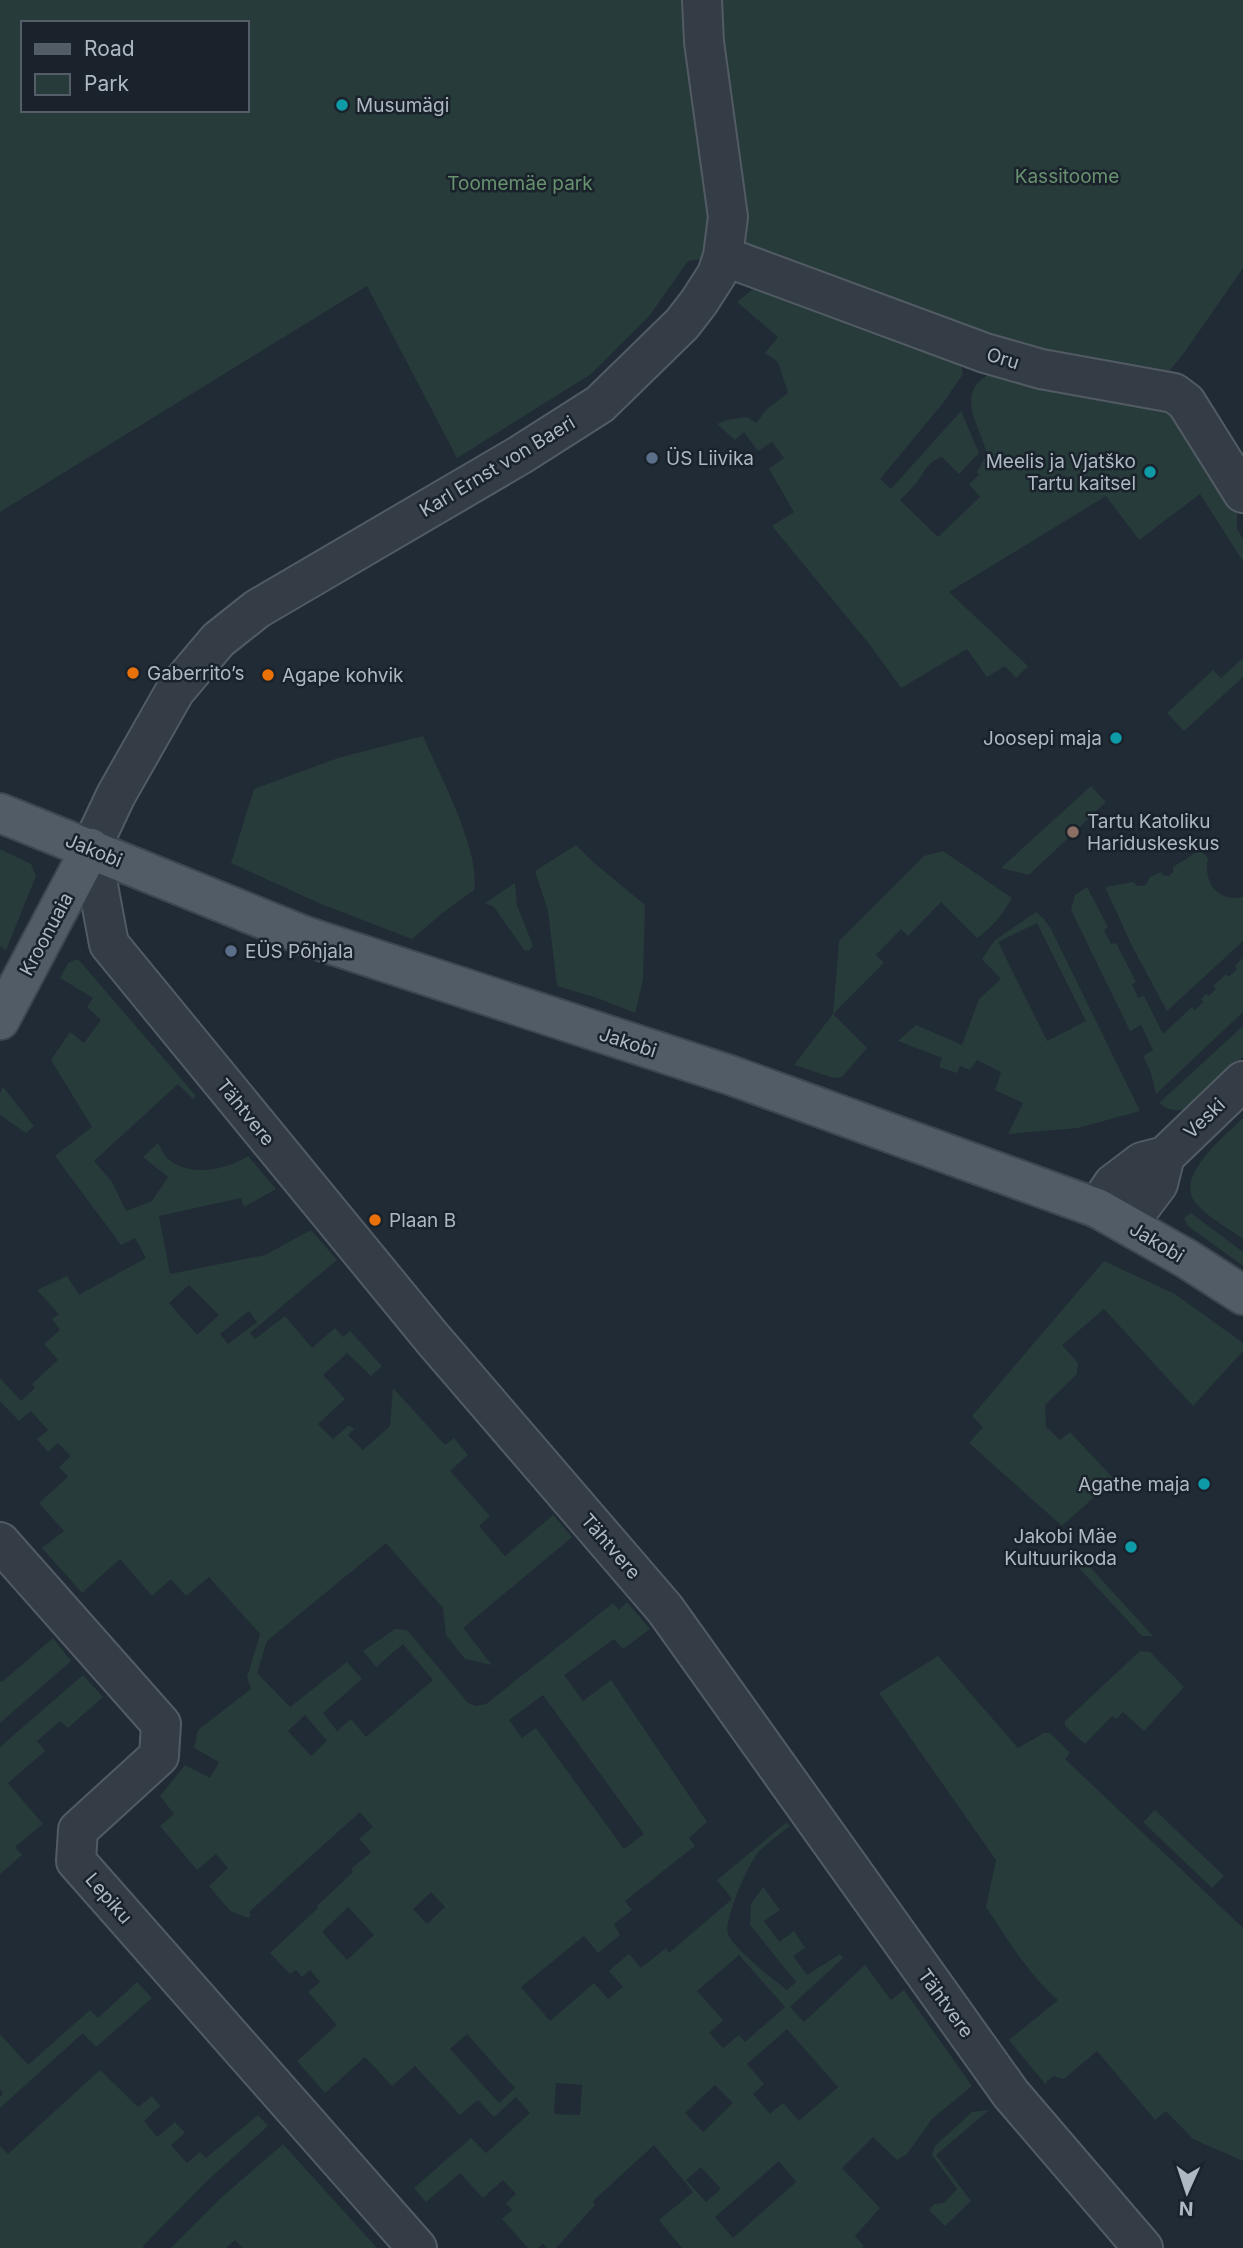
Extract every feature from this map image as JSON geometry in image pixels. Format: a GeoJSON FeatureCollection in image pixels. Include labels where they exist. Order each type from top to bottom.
{"type":"FeatureCollection","features":[{"type":"Feature","properties":{"kind":"main road","name":"Jakobi"},"geometry":{"type":"LineString","coordinates":[[0,813],[305,936],[730,1075],[1112,1216],[1243,1295]]}},
{"type":"Feature","properties":{"kind":"main road","name":"Kroonuaia"},"geometry":{"type":"LineString","coordinates":[[0,1020],[91,848]]}},
{"type":"Feature","properties":{"kind":"street","name":"Karl Ernst von Baeri"},"geometry":{"type":"LineString","coordinates":[[91,848],[175,691],[218,640],[257,609],[520,455],[600,404],[682,324],[717,274],[723,256],[728,216],[704,42],[702,0]]}},
{"type":"Feature","properties":{"kind":"street","name":"Oru"},"geometry":{"type":"LineString","coordinates":[[723,256],[985,353],[1041,369],[1174,393],[1186,402],[1243,493]]}},
{"type":"Feature","properties":{"kind":"street","name":"Tähtvere"},"geometry":{"type":"LineString","coordinates":[[91,848],[108,944],[432,1338],[665,1609],[1011,2094],[1143,2248]]}},
{"type":"Feature","properties":{"kind":"street","name":"Veski"},"geometry":{"type":"LineString","coordinates":[[1112,1216],[1158,1184],[1165,1156],[1243,1081]]}},
{"type":"Feature","properties":{"kind":"street","name":"Lepiku"},"geometry":{"type":"LineString","coordinates":[[0,1542],[161,1724],[159,1756],[78,1830],[76,1861],[417,2248]]}},
{"type":"Feature","properties":{"kind":"green space","name":"Toomemäe park"},"geometry":{"type":"Polygon","coordinates":[[[0,0],[1243,0],[1243,268],[1166,375],[1066,363],[723,256],[688,261],[650,315],[591,374],[457,458],[367,286],[0,512],[0,0]]]}},
{"type":"Feature","properties":{"kind":"green space"},"geometry":{"type":"Polygon","coordinates":[[[757,286],[961,364],[963,374],[943,403],[880,479],[891,489],[961,411],[979,453],[959,474],[942,457],[936,460],[900,500],[938,537],[980,497],[969,484],[979,475],[977,472],[987,454],[972,411],[971,400],[979,382],[990,374],[1175,412],[1237,500],[1237,529],[1243,539],[1243,561],[1200,494],[1139,540],[1106,496],[949,592],[1028,666],[1016,678],[1005,666],[987,677],[967,649],[901,688],[870,645],[772,526],[794,512],[769,469],[784,458],[772,442],[758,451],[744,432],[735,440],[717,424],[747,417],[756,423],[767,409],[788,393],[778,362],[765,353],[778,337],[737,302],[757,286]]]}},
{"type":"Feature","properties":{"kind":"green space"},"geometry":{"type":"Polygon","coordinates":[[[1243,658],[1243,677],[1184,731],[1167,713],[1213,670],[1221,678],[1243,658]]]}},
{"type":"Feature","properties":{"kind":"green space"},"geometry":{"type":"Polygon","coordinates":[[[423,736],[465,834],[471,855],[474,890],[412,939],[321,904],[231,863],[254,789],[338,758],[423,736]]]}},
{"type":"Feature","properties":{"kind":"green space"},"geometry":{"type":"Polygon","coordinates":[[[1091,786],[1106,802],[1029,875],[1001,868],[1091,786]]]}},
{"type":"Feature","properties":{"kind":"green space"},"geometry":{"type":"Polygon","coordinates":[[[576,845],[645,905],[643,980],[635,1013],[557,986],[548,911],[535,871],[576,845]]]}},
{"type":"Feature","properties":{"kind":"green space"},"geometry":{"type":"Polygon","coordinates":[[[0,849],[31,864],[36,876],[6,950],[0,946],[0,849]]]}},
{"type":"Feature","properties":{"kind":"green space"},"geometry":{"type":"Polygon","coordinates":[[[1200,850],[1208,858],[1208,875],[1214,888],[1226,896],[1243,897],[1243,941],[1167,1011],[1132,946],[1105,887],[1133,882],[1137,886],[1146,885],[1150,877],[1161,872],[1169,876],[1173,867],[1200,850]]]}},
{"type":"Feature","properties":{"kind":"green space"},"geometry":{"type":"Polygon","coordinates":[[[943,851],[1012,898],[997,920],[977,938],[941,902],[908,936],[901,929],[876,955],[884,963],[833,1014],[839,941],[924,856],[943,851]]]}},
{"type":"Feature","properties":{"kind":"green space"},"geometry":{"type":"Polygon","coordinates":[[[515,883],[517,905],[533,946],[529,951],[524,950],[494,907],[485,903],[515,883]]]}},
{"type":"Feature","properties":{"kind":"green space"},"geometry":{"type":"Polygon","coordinates":[[[1087,887],[1108,927],[1104,930],[1111,944],[1116,943],[1136,982],[1132,984],[1138,998],[1144,996],[1163,1034],[1192,1007],[1195,1010],[1206,994],[1209,996],[1216,989],[1213,986],[1226,974],[1229,977],[1237,969],[1235,966],[1243,958],[1243,1012],[1156,1094],[1143,1056],[1153,1050],[1141,1025],[1130,1031],[1071,910],[1075,895],[1087,887]]]}},
{"type":"Feature","properties":{"kind":"green space"},"geometry":{"type":"Polygon","coordinates":[[[1036,912],[1044,919],[1140,1111],[1078,1128],[1008,1134],[1023,1103],[995,1090],[1001,1072],[977,1060],[970,1070],[960,1066],[957,1073],[939,1067],[942,1058],[898,1041],[916,1025],[962,1045],[979,999],[1001,979],[982,959],[995,940],[1036,912]],[[1037,923],[998,942],[1047,1041],[1086,1021],[1037,923]]]}},
{"type":"Feature","properties":{"kind":"green space"},"geometry":{"type":"Polygon","coordinates":[[[78,959],[196,1096],[193,1099],[178,1084],[94,1161],[112,1182],[126,1211],[152,1201],[168,1177],[143,1157],[158,1143],[166,1156],[176,1164],[196,1170],[219,1168],[248,1156],[276,1189],[244,1207],[241,1198],[159,1216],[170,1274],[265,1255],[311,1230],[337,1260],[250,1333],[255,1339],[285,1316],[312,1348],[335,1328],[343,1337],[350,1331],[382,1366],[371,1376],[347,1353],[323,1375],[345,1399],[318,1424],[333,1439],[349,1425],[354,1429],[348,1435],[363,1450],[390,1426],[393,1388],[445,1445],[454,1438],[468,1455],[450,1471],[490,1516],[479,1526],[505,1556],[553,1515],[572,1537],[463,1628],[492,1665],[465,1659],[446,1635],[443,1608],[386,1543],[267,1641],[257,1673],[290,1707],[347,1662],[362,1679],[323,1713],[337,1731],[351,1719],[366,1737],[433,1680],[403,1644],[376,1667],[363,1651],[395,1629],[407,1630],[468,1703],[476,1706],[486,1704],[613,1603],[619,1610],[627,1602],[650,1629],[623,1649],[614,1639],[564,1675],[583,1701],[611,1680],[707,1822],[689,1838],[695,1846],[625,1901],[632,1910],[614,1924],[620,1935],[598,1953],[584,1936],[521,1987],[550,2021],[594,1983],[608,1999],[623,1987],[609,1971],[611,1969],[629,1954],[641,1968],[666,1948],[669,1953],[732,1899],[717,1880],[787,1822],[790,1826],[757,1854],[743,1881],[727,1928],[732,1940],[754,1964],[787,1990],[796,1982],[750,1925],[751,1904],[763,1887],[780,1910],[764,1921],[779,1942],[794,1931],[805,1948],[793,1956],[807,1975],[840,1954],[843,1958],[790,2007],[804,2022],[865,1965],[891,2000],[904,1990],[972,2086],[932,2119],[907,2154],[897,2160],[873,2137],[842,2168],[880,2208],[855,2236],[864,2246],[862,2248],[682,2248],[659,2220],[693,2192],[654,2145],[593,2201],[595,2205],[556,2248],[547,2248],[543,2244],[538,2248],[528,2248],[502,2219],[512,2210],[506,2203],[516,2194],[503,2180],[483,2198],[460,2173],[426,2202],[414,2188],[471,2138],[486,2153],[530,2113],[516,2097],[494,2117],[478,2100],[460,2115],[415,2066],[392,2086],[365,2057],[325,2093],[297,2061],[337,2025],[308,1992],[320,1982],[310,1970],[302,1977],[296,1970],[290,1974],[270,1953],[353,1872],[351,1869],[371,1852],[359,1839],[373,1827],[360,1812],[249,1912],[251,1915],[248,1918],[230,1911],[209,1886],[228,1868],[216,1854],[197,1870],[160,1826],[174,1814],[160,1796],[185,1765],[210,1778],[219,1762],[194,1748],[198,1730],[251,1689],[247,1677],[260,1634],[209,1577],[186,1596],[171,1579],[152,1596],[120,1559],[82,1593],[42,1548],[64,1531],[39,1503],[68,1477],[59,1467],[71,1456],[58,1443],[48,1452],[37,1439],[48,1430],[31,1411],[19,1421],[0,1401],[0,1378],[21,1401],[35,1388],[32,1384],[58,1360],[44,1344],[60,1330],[52,1319],[59,1314],[37,1290],[67,1276],[79,1295],[146,1258],[135,1238],[121,1245],[55,1156],[92,1127],[51,1060],[70,1032],[84,1043],[101,1020],[87,1007],[93,998],[60,978],[68,963],[78,959]],[[189,1285],[169,1303],[197,1335],[219,1315],[189,1285]],[[249,1311],[220,1334],[228,1344],[257,1322],[249,1311]],[[543,1695],[509,1720],[522,1738],[536,1728],[624,1849],[644,1834],[543,1695]],[[305,1715],[288,1731],[311,1756],[327,1741],[305,1715]],[[431,1892],[413,1909],[427,1924],[445,1907],[431,1892]],[[348,1907],[322,1932],[347,1960],[374,1935],[348,1907]],[[739,1955],[697,1991],[723,2020],[709,2033],[723,2048],[739,2035],[745,2042],[785,2007],[739,1955]],[[787,2029],[747,2064],[764,2084],[753,2094],[770,2114],[783,2103],[799,2121],[838,2087],[787,2029]],[[467,2034],[450,2049],[499,2103],[515,2088],[467,2034]],[[556,2083],[554,2114],[580,2115],[582,2085],[556,2083]],[[715,2085],[685,2113],[703,2132],[733,2103],[715,2085]],[[779,2161],[715,2217],[733,2238],[796,2182],[779,2161]],[[701,2167],[686,2180],[706,2202],[721,2189],[701,2167]]]}},
{"type":"Feature","properties":{"kind":"green space"},"geometry":{"type":"Polygon","coordinates":[[[833,1014],[867,1048],[842,1077],[833,1078],[794,1065],[833,1014]]]}},
{"type":"Feature","properties":{"kind":"green space"},"geometry":{"type":"Polygon","coordinates":[[[1243,1026],[1243,1057],[1192,1106],[1175,1110],[1159,1103],[1243,1026]]]}},
{"type":"Feature","properties":{"kind":"green space"},"geometry":{"type":"Polygon","coordinates":[[[3,1087],[34,1126],[26,1133],[0,1115],[0,1093],[3,1087]]]}},
{"type":"Feature","properties":{"kind":"green space"},"geometry":{"type":"Polygon","coordinates":[[[1243,1118],[1243,1239],[1205,1213],[1190,1192],[1191,1180],[1205,1156],[1243,1118]]]}},
{"type":"Feature","properties":{"kind":"green space"},"geometry":{"type":"Polygon","coordinates":[[[1191,1213],[1243,1252],[1243,1266],[1188,1226],[1184,1218],[1191,1213]]]}},
{"type":"Feature","properties":{"kind":"green space"},"geometry":{"type":"Polygon","coordinates":[[[1104,1261],[1175,1294],[1243,1343],[1243,1351],[1193,1406],[1104,1309],[1062,1345],[1078,1363],[1077,1374],[1045,1405],[1046,1427],[1060,1440],[1070,1432],[1114,1479],[1062,1526],[969,1443],[983,1427],[972,1416],[1104,1261]]]}},
{"type":"Feature","properties":{"kind":"green space"},"geometry":{"type":"Polygon","coordinates":[[[1079,1555],[1153,1636],[1142,1636],[1080,1569],[1076,1556],[1079,1555]]]}},
{"type":"Feature","properties":{"kind":"green space"},"geometry":{"type":"Polygon","coordinates":[[[53,1638],[71,1661],[0,1723],[0,1681],[53,1638]]]}},
{"type":"Feature","properties":{"kind":"green space"},"geometry":{"type":"Polygon","coordinates":[[[1140,1651],[1150,1652],[1184,1687],[1144,1731],[1123,1712],[1116,1719],[1112,1716],[1085,1744],[1065,1726],[1065,1721],[1140,1651]]]}},
{"type":"Feature","properties":{"kind":"green space"},"geometry":{"type":"Polygon","coordinates":[[[938,1656],[1018,1748],[1044,1733],[1050,1733],[1070,1753],[1065,1759],[1243,1928],[1243,2161],[1193,2139],[1166,2111],[1155,2120],[1097,2051],[1064,2079],[1054,2076],[1046,2085],[1009,2040],[1058,2000],[1028,1968],[986,1907],[996,1860],[879,1693],[938,1656]]]}},
{"type":"Feature","properties":{"kind":"green space"},"geometry":{"type":"Polygon","coordinates":[[[83,1675],[103,1697],[68,1728],[60,1721],[37,1741],[45,1751],[8,1783],[43,1824],[15,1847],[22,1855],[0,1874],[0,1747],[83,1675]]]}},
{"type":"Feature","properties":{"kind":"green space"},"geometry":{"type":"Polygon","coordinates":[[[1155,1810],[1224,1876],[1212,1888],[1143,1822],[1155,1810]]]}},
{"type":"Feature","properties":{"kind":"green space"},"geometry":{"type":"Polygon","coordinates":[[[137,1982],[152,1998],[96,2047],[83,2033],[0,2108],[0,2097],[3,2093],[0,2089],[0,2034],[28,2065],[90,2010],[98,2018],[137,1982]]]}},
{"type":"Feature","properties":{"kind":"green space"},"geometry":{"type":"Polygon","coordinates":[[[100,2070],[138,2107],[152,2096],[160,2106],[144,2121],[157,2137],[175,2122],[185,2133],[171,2145],[187,2163],[200,2152],[206,2158],[258,2115],[268,2126],[207,2181],[144,2248],[0,2248],[0,2146],[8,2154],[100,2070]]]}},
{"type":"Feature","properties":{"kind":"green space"},"geometry":{"type":"Polygon","coordinates":[[[989,2110],[936,2155],[971,2201],[945,2226],[929,2210],[934,2204],[944,2203],[957,2189],[932,2155],[935,2146],[972,2112],[989,2110]]]}},
{"type":"Feature","properties":{"kind":"green space"},"geometry":{"type":"Polygon","coordinates":[[[283,2144],[377,2248],[243,2248],[235,2240],[226,2248],[171,2248],[223,2196],[283,2144]]]}},
{"type":"Feature","properties":{"kind":"place","name":"Musumägi"},"geometry":{"type":"Point","coordinates":[342,105]}},
{"type":"Feature","properties":{"kind":"place","name":"ÜS Liivika"},"geometry":{"type":"Point","coordinates":[652,458]}},
{"type":"Feature","properties":{"kind":"place","name":"Meelis ja Vjatško Tartu kaitsel"},"geometry":{"type":"Point","coordinates":[1150,472]}},
{"type":"Feature","properties":{"kind":"place","name":"Gaberrito’s"},"geometry":{"type":"Point","coordinates":[133,673]}},
{"type":"Feature","properties":{"kind":"place","name":"Agape kohvik"},"geometry":{"type":"Point","coordinates":[268,675]}},
{"type":"Feature","properties":{"kind":"place","name":"Joosepi maja"},"geometry":{"type":"Point","coordinates":[1116,738]}},
{"type":"Feature","properties":{"kind":"place","name":"Tartu Katoliku Hariduskeskus"},"geometry":{"type":"Point","coordinates":[1073,832]}},
{"type":"Feature","properties":{"kind":"place","name":"EÜS Põhjala"},"geometry":{"type":"Point","coordinates":[231,951]}},
{"type":"Feature","properties":{"kind":"place","name":"Plaan B"},"geometry":{"type":"Point","coordinates":[375,1220]}},
{"type":"Feature","properties":{"kind":"place","name":"Agathe maja"},"geometry":{"type":"Point","coordinates":[1204,1484]}},
{"type":"Feature","properties":{"kind":"place","name":"Jakobi Mäe Kultuurikoda"},"geometry":{"type":"Point","coordinates":[1131,1547]}},
{"type":"Feature","properties":{"kind":"park label","name":"Kassitoome"},"geometry":{"type":"Point","coordinates":[1067,176]}}]}
